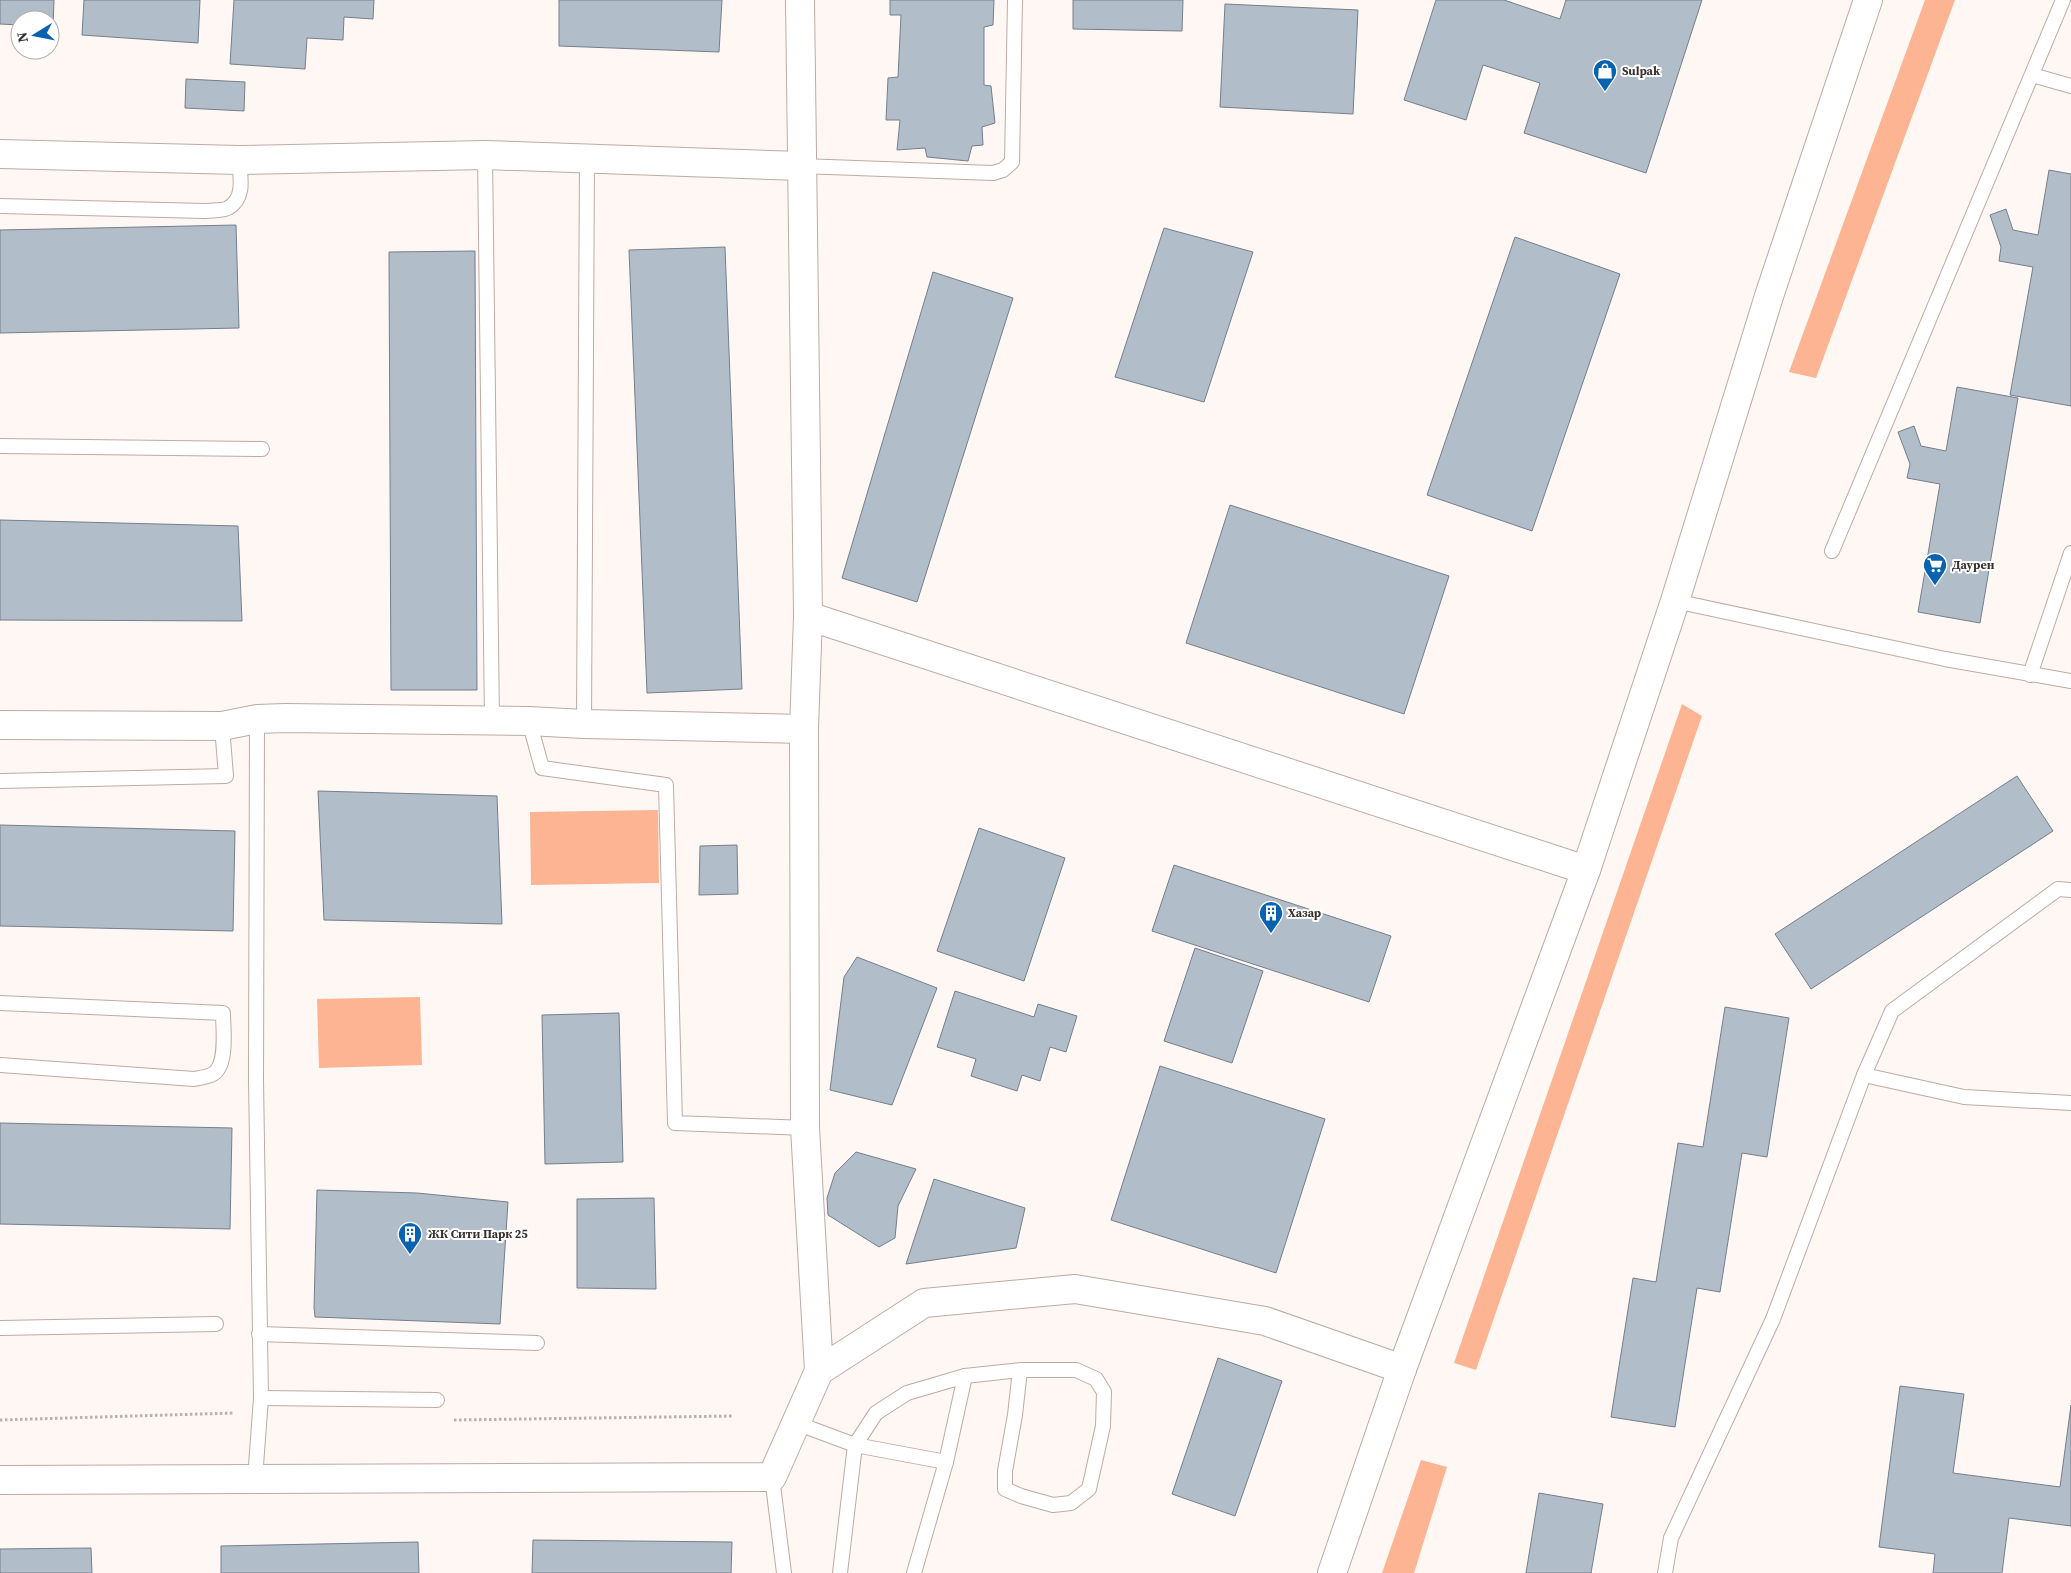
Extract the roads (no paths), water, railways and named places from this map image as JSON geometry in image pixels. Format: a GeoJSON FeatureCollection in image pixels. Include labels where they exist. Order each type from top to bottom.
{"type":"FeatureCollection","features":[{"type":"Feature","properties":{"kind":"street"},"geometry":{"type":"LineString","coordinates":[[0,1480],[772,1477],[819,1372],[805,1128],[804,728],[808,616],[800,0]]}},
{"type":"Feature","properties":{"kind":"street"},"geometry":{"type":"LineString","coordinates":[[1332,1573],[1402,1369],[1586,870],[1675,601],[1770,293],[1868,0]]}},
{"type":"Feature","properties":{"kind":"street"},"geometry":{"type":"LineString","coordinates":[[0,154],[239,160],[485,155],[802,166]]}},
{"type":"Feature","properties":{"kind":"street"},"geometry":{"type":"LineString","coordinates":[[808,616],[1586,870]]}},
{"type":"Feature","properties":{"kind":"street"},"geometry":{"type":"LineString","coordinates":[[0,725],[222,726],[257,718],[529,721],[584,724],[804,728]]}},
{"type":"Feature","properties":{"kind":"street"},"geometry":{"type":"LineString","coordinates":[[819,1372],[924,1303],[1075,1289],[1265,1321],[1402,1369]]}},
{"type":"Feature","properties":{"kind":"lane"},"geometry":{"type":"LineString","coordinates":[[802,166],[993,173],[1004,170],[1012,162],[1015,0]]}},
{"type":"Feature","properties":{"kind":"lane"},"geometry":{"type":"LineString","coordinates":[[1832,551],[2063,0]]}},
{"type":"Feature","properties":{"kind":"lane"},"geometry":{"type":"LineString","coordinates":[[2032,75],[2071,86]]}},
{"type":"Feature","properties":{"kind":"lane"},"geometry":{"type":"LineString","coordinates":[[485,155],[492,721]]}},
{"type":"Feature","properties":{"kind":"lane"},"geometry":{"type":"LineString","coordinates":[[584,724],[587,158]]}},
{"type":"Feature","properties":{"kind":"lane"},"geometry":{"type":"LineString","coordinates":[[0,206],[205,211],[228,209],[237,200],[241,188],[239,160]]}},
{"type":"Feature","properties":{"kind":"lane"},"geometry":{"type":"LineString","coordinates":[[0,446],[262,449]]}},
{"type":"Feature","properties":{"kind":"lane"},"geometry":{"type":"LineString","coordinates":[[2030,674],[2071,553]]}},
{"type":"Feature","properties":{"kind":"lane"},"geometry":{"type":"LineString","coordinates":[[1675,601],[1945,659],[2071,680]]}},
{"type":"Feature","properties":{"kind":"lane"},"geometry":{"type":"LineString","coordinates":[[255,1479],[261,1398],[256,1090],[257,718]]}},
{"type":"Feature","properties":{"kind":"lane"},"geometry":{"type":"LineString","coordinates":[[529,721],[542,768],[666,786],[675,1123],[805,1128]]}},
{"type":"Feature","properties":{"kind":"lane"},"geometry":{"type":"LineString","coordinates":[[0,781],[226,776],[222,726]]}},
{"type":"Feature","properties":{"kind":"lane"},"geometry":{"type":"LineString","coordinates":[[1665,1573],[1671,1538],[1773,1319],[1864,1075],[1892,1011],[2058,889],[2071,890]]}},
{"type":"Feature","properties":{"kind":"lane"},"geometry":{"type":"LineString","coordinates":[[0,1003],[223,1013],[224,1047],[220,1067],[213,1074],[194,1079],[0,1065]]}},
{"type":"Feature","properties":{"kind":"lane"},"geometry":{"type":"LineString","coordinates":[[1864,1075],[1964,1097],[2071,1102]]}},
{"type":"Feature","properties":{"kind":"lane"},"geometry":{"type":"LineString","coordinates":[[0,1328],[216,1324]]}},
{"type":"Feature","properties":{"kind":"lane"},"geometry":{"type":"LineString","coordinates":[[259,1334],[537,1343]]}},
{"type":"Feature","properties":{"kind":"lane"},"geometry":{"type":"LineString","coordinates":[[840,1573],[855,1445],[876,1413],[907,1393],[965,1376],[1020,1370],[1076,1370],[1096,1380],[1104,1392],[1103,1426],[1089,1489],[1071,1503],[1052,1504],[1021,1496],[1005,1488],[1005,1471],[1015,1415],[1020,1370]]}},
{"type":"Feature","properties":{"kind":"lane"},"geometry":{"type":"LineString","coordinates":[[914,1573],[946,1462],[965,1376]]}},
{"type":"Feature","properties":{"kind":"lane"},"geometry":{"type":"LineString","coordinates":[[261,1398],[437,1400]]}},
{"type":"Feature","properties":{"kind":"lane"},"geometry":{"type":"LineString","coordinates":[[796,1423],[855,1445],[946,1462]]}},
{"type":"Feature","properties":{"kind":"lane"},"geometry":{"type":"LineString","coordinates":[[772,1477],[784,1573]]}},
{"type":"Feature","properties":{"kind":"place","name":"Sulpak"},"geometry":{"type":"Point","coordinates":[1605,92]}},
{"type":"Feature","properties":{"kind":"place","name":"Даурен"},"geometry":{"type":"Point","coordinates":[1935,586]}},
{"type":"Feature","properties":{"kind":"place","name":"Хазар"},"geometry":{"type":"Point","coordinates":[1271,934]}},
{"type":"Feature","properties":{"kind":"place","name":"ЖК Сити Парк 25"},"geometry":{"type":"Point","coordinates":[410,1255]}}]}
